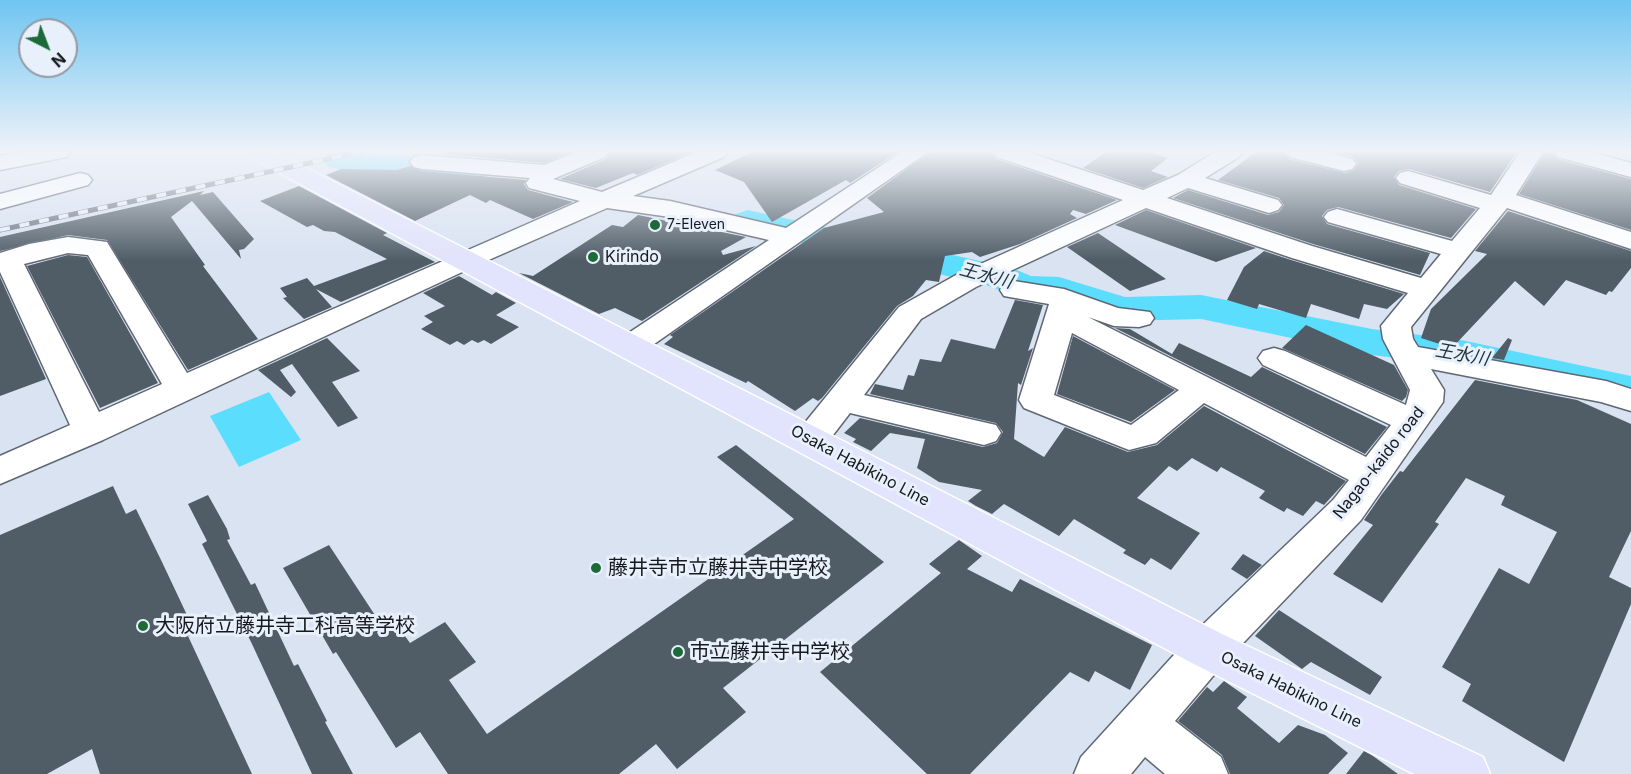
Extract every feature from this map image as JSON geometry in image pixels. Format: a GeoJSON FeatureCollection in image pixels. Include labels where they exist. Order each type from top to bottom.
{"type":"FeatureCollection","features":[{"type":"Feature","properties":{"kind":"main road","name":"Osaka Habikino Line"},"geometry":{"type":"LineString","coordinates":[[336,188],[629,347],[811,439],[1208,649],[1465,774]]}},
{"type":"Feature","properties":{"kind":"street"},"geometry":{"type":"LineString","coordinates":[[558,188],[604,200],[670,209],[789,237]]}},
{"type":"Feature","properties":{"kind":"street"},"geometry":{"type":"LineString","coordinates":[[0,471],[182,391],[465,260],[632,188]]}},
{"type":"Feature","properties":{"kind":"street"},"geometry":{"type":"LineString","coordinates":[[629,347],[863,188]]}},
{"type":"Feature","properties":{"kind":"street"},"geometry":{"type":"LineString","coordinates":[[1113,188],[1302,252],[1427,289]]}},
{"type":"Feature","properties":{"kind":"street"},"geometry":{"type":"LineString","coordinates":[[811,439],[910,313],[984,272],[1168,188]]}},
{"type":"Feature","properties":{"kind":"street"},"geometry":{"type":"LineString","coordinates":[[1213,188],[1269,205]]}},
{"type":"Feature","properties":{"kind":"street"},"geometry":{"type":"LineString","coordinates":[[1448,188],[1631,241]]}},
{"type":"Feature","properties":{"kind":"street"},"geometry":{"type":"LineString","coordinates":[[1508,188],[1452,260],[1396,326],[1404,349],[1606,392],[1631,400]]}},
{"type":"Feature","properties":{"kind":"street"},"geometry":{"type":"LineString","coordinates":[[1337,217],[1452,260]]}},
{"type":"Feature","properties":{"kind":"street"},"geometry":{"type":"LineString","coordinates":[[1357,243],[1452,260]]}},
{"type":"Feature","properties":{"kind":"street"},"geometry":{"type":"LineString","coordinates":[[91,432],[4,261],[29,252],[68,244],[97,248],[182,391]]}},
{"type":"Feature","properties":{"kind":"street"},"geometry":{"type":"LineString","coordinates":[[1014,290],[1063,307],[1114,317],[1139,318]]}},
{"type":"Feature","properties":{"kind":"street"},"geometry":{"type":"LineString","coordinates":[[1063,307],[1202,388],[1372,476]]}},
{"type":"Feature","properties":{"kind":"street"},"geometry":{"type":"LineString","coordinates":[[1063,307],[1036,400],[1129,438],[1144,435],[1202,388]]}},
{"type":"Feature","properties":{"kind":"street","name":"Nagao-kaido road"},"geometry":{"type":"LineString","coordinates":[[1099,774],[1208,649],[1347,510],[1426,402],[1427,390],[1404,349]]}},
{"type":"Feature","properties":{"kind":"street"},"geometry":{"type":"LineString","coordinates":[[1274,358],[1412,421]]}},
{"type":"Feature","properties":{"kind":"street"},"geometry":{"type":"LineString","coordinates":[[842,400],[894,414],[984,433]]}},
{"type":"Feature","properties":{"kind":"street"},"geometry":{"type":"LineString","coordinates":[[1142,725],[1203,774]]}},
{"type":"Feature","properties":{"kind":"water"},"geometry":{"type":"Polygon","coordinates":[[[269,392],[301,440],[239,467],[210,416],[269,392]]]}},
{"type":"Feature","properties":{"kind":"building"},"geometry":{"type":"Polygon","coordinates":[[[293,188],[303,188],[387,233],[383,235],[435,262],[341,302],[316,289],[332,307],[304,319],[283,298],[287,297],[280,288],[307,278],[314,286],[387,259],[335,232],[324,231],[313,225],[307,227],[260,201],[293,188]]]}},
{"type":"Feature","properties":{"kind":"building"},"geometry":{"type":"Polygon","coordinates":[[[351,188],[527,188],[573,202],[533,219],[490,200],[486,203],[470,195],[415,221],[351,188]]]}},
{"type":"Feature","properties":{"kind":"building"},"geometry":{"type":"Polygon","coordinates":[[[748,188],[832,188],[772,222],[748,188]]]}},
{"type":"Feature","properties":{"kind":"building"},"geometry":{"type":"Polygon","coordinates":[[[881,188],[1082,188],[1117,200],[1086,214],[1073,210],[1070,214],[1077,218],[1020,244],[980,257],[972,252],[945,256],[939,282],[926,280],[913,296],[897,306],[822,398],[818,401],[813,398],[795,411],[748,381],[746,383],[664,344],[673,337],[670,335],[824,228],[884,212],[867,198],[881,188]]]}},
{"type":"Feature","properties":{"kind":"building"},"geometry":{"type":"Polygon","coordinates":[[[1246,188],[1409,188],[1476,209],[1451,238],[1338,207],[1327,210],[1322,216],[1327,224],[1430,253],[1420,275],[1313,244],[1173,198],[1188,190],[1268,215],[1279,212],[1284,205],[1279,198],[1246,188]]]}},
{"type":"Feature","properties":{"kind":"building"},"geometry":{"type":"Polygon","coordinates":[[[1476,188],[1493,188],[1490,192],[1476,188]]]}},
{"type":"Feature","properties":{"kind":"building"},"geometry":{"type":"Polygon","coordinates":[[[1523,188],[1631,188],[1631,230],[1519,194],[1523,188]]]}},
{"type":"Feature","properties":{"kind":"building"},"geometry":{"type":"Polygon","coordinates":[[[204,191],[200,195],[213,192],[254,239],[244,249],[239,250],[241,259],[192,201],[171,217],[205,265],[203,266],[258,339],[188,370],[107,240],[68,235],[0,251],[0,237],[204,191]]]}},
{"type":"Feature","properties":{"kind":"building"},"geometry":{"type":"Polygon","coordinates":[[[1146,210],[1256,248],[1216,262],[1115,225],[1146,210]]]}},
{"type":"Feature","properties":{"kind":"building"},"geometry":{"type":"Polygon","coordinates":[[[1508,211],[1631,251],[1631,268],[1612,292],[1609,291],[1606,295],[1566,280],[1544,306],[1515,281],[1452,348],[1421,338],[1431,309],[1487,254],[1475,251],[1508,211]]]}},
{"type":"Feature","properties":{"kind":"building"},"geometry":{"type":"Polygon","coordinates":[[[638,215],[746,237],[721,251],[723,255],[756,246],[642,321],[615,308],[599,314],[519,273],[533,276],[612,225],[623,227],[638,215]]]}},
{"type":"Feature","properties":{"kind":"building"},"geometry":{"type":"Polygon","coordinates":[[[1098,233],[1166,279],[1130,291],[1067,247],[1098,233]]]}},
{"type":"Feature","properties":{"kind":"building"},"geometry":{"type":"Polygon","coordinates":[[[1264,251],[1404,294],[1387,309],[1364,304],[1359,319],[1311,304],[1306,318],[1259,304],[1257,309],[1227,300],[1244,267],[1264,251]]]}},
{"type":"Feature","properties":{"kind":"building"},"geometry":{"type":"Polygon","coordinates":[[[68,255],[87,257],[158,383],[100,408],[27,266],[68,255]]]}},
{"type":"Feature","properties":{"kind":"building"},"geometry":{"type":"Polygon","coordinates":[[[459,276],[492,295],[496,292],[516,303],[496,315],[519,327],[491,344],[484,340],[478,343],[472,340],[464,345],[457,341],[450,345],[421,329],[433,322],[424,316],[445,306],[423,293],[459,276]]]}},
{"type":"Feature","properties":{"kind":"building"},"geometry":{"type":"Polygon","coordinates":[[[0,277],[46,379],[0,396],[0,277]]]}},
{"type":"Feature","properties":{"kind":"building"},"geometry":{"type":"Polygon","coordinates":[[[1015,300],[1043,305],[1028,351],[1033,348],[1021,385],[1018,383],[1014,439],[1044,457],[1065,427],[1128,452],[1157,445],[1204,406],[1346,481],[1324,505],[1316,501],[1303,516],[1287,508],[1284,512],[1259,498],[1265,491],[1221,467],[1217,472],[1192,458],[1177,471],[1169,466],[1137,498],[1200,533],[1171,570],[1151,558],[1145,565],[1123,553],[1126,550],[1074,519],[1059,536],[1004,504],[992,514],[976,506],[968,501],[982,490],[939,482],[917,468],[925,439],[890,433],[871,451],[853,442],[856,439],[844,433],[860,418],[983,447],[997,443],[1003,432],[996,423],[870,394],[875,384],[903,390],[908,375],[914,376],[920,359],[941,362],[951,339],[995,349],[1015,300]]]}},
{"type":"Feature","properties":{"kind":"building"},"geometry":{"type":"Polygon","coordinates":[[[1306,325],[1394,365],[1408,390],[1406,397],[1402,401],[1282,348],[1306,325]]]}},
{"type":"Feature","properties":{"kind":"building"},"geometry":{"type":"Polygon","coordinates":[[[1115,328],[1130,329],[1172,354],[1179,343],[1251,377],[1262,367],[1387,427],[1365,454],[1115,328]]]}},
{"type":"Feature","properties":{"kind":"building"},"geometry":{"type":"Polygon","coordinates":[[[1073,336],[1175,390],[1131,422],[1057,394],[1073,336]]]}},
{"type":"Feature","properties":{"kind":"building"},"geometry":{"type":"Polygon","coordinates":[[[327,338],[360,371],[332,382],[358,418],[338,427],[292,364],[280,370],[296,392],[291,397],[258,370],[327,338]]]}},
{"type":"Feature","properties":{"kind":"building"},"geometry":{"type":"Polygon","coordinates":[[[1508,338],[1512,340],[1504,360],[1492,358],[1508,338]]]}},
{"type":"Feature","properties":{"kind":"building"},"geometry":{"type":"Polygon","coordinates":[[[1475,380],[1577,400],[1631,424],[1631,531],[1609,577],[1631,588],[1631,604],[1564,762],[1462,701],[1471,684],[1442,667],[1499,568],[1529,584],[1557,532],[1501,505],[1505,496],[1466,478],[1435,522],[1439,524],[1382,603],[1333,574],[1373,525],[1364,520],[1382,494],[1400,471],[1403,472],[1475,380]]]}},
{"type":"Feature","properties":{"kind":"building"},"geometry":{"type":"Polygon","coordinates":[[[736,445],[884,562],[723,688],[746,712],[677,769],[656,744],[619,774],[448,774],[420,732],[396,748],[336,652],[333,654],[283,568],[329,545],[386,632],[397,625],[410,643],[445,622],[476,662],[449,680],[487,734],[794,519],[717,457],[736,445]]]}},
{"type":"Feature","properties":{"kind":"building"},"geometry":{"type":"Polygon","coordinates":[[[113,486],[126,514],[136,509],[162,562],[195,632],[188,636],[252,774],[100,774],[92,749],[47,774],[0,774],[0,535],[113,486]]]}},
{"type":"Feature","properties":{"kind":"building"},"geometry":{"type":"Polygon","coordinates":[[[208,495],[227,529],[230,539],[227,540],[251,585],[255,583],[294,666],[298,664],[353,774],[312,774],[252,644],[202,544],[207,541],[188,504],[208,495]]]}},
{"type":"Feature","properties":{"kind":"building"},"geometry":{"type":"Polygon","coordinates":[[[959,540],[982,556],[967,569],[1012,592],[1020,579],[1152,645],[1130,690],[1095,671],[1089,682],[1070,672],[970,774],[927,774],[820,672],[941,573],[929,564],[959,540]]]}},
{"type":"Feature","properties":{"kind":"building"},"geometry":{"type":"Polygon","coordinates":[[[1243,554],[1262,565],[1247,579],[1231,569],[1243,554]]]}},
{"type":"Feature","properties":{"kind":"building"},"geometry":{"type":"Polygon","coordinates":[[[1279,610],[1382,677],[1370,695],[1311,662],[1302,669],[1255,636],[1279,610]]]}},
{"type":"Feature","properties":{"kind":"building"},"geometry":{"type":"Polygon","coordinates":[[[1224,681],[1247,697],[1237,708],[1279,743],[1298,725],[1325,735],[1348,753],[1328,774],[1230,774],[1222,755],[1178,721],[1207,687],[1213,692],[1224,681]]]}},
{"type":"Feature","properties":{"kind":"building"},"geometry":{"type":"Polygon","coordinates":[[[1364,751],[1373,756],[1398,774],[1346,774],[1364,751]]]}},
{"type":"Feature","properties":{"kind":"waterway","name":"王水川"},"geometry":{"type":"LineString","coordinates":[[748,221],[861,246],[891,259],[930,261],[998,276],[1025,287],[1059,289],[1122,309],[1201,307],[1372,342],[1461,353],[1631,391]]}},
{"type":"Feature","properties":{"kind":"railway"},"geometry":{"type":"LineString","coordinates":[[0,230],[193,188]]}},
{"type":"Feature","properties":{"kind":"place","name":"7-Eleven"},"geometry":{"type":"Point","coordinates":[655,225]}},
{"type":"Feature","properties":{"kind":"place","name":"Kirindo"},"geometry":{"type":"Point","coordinates":[593,257]}},
{"type":"Feature","properties":{"kind":"place","name":"藤井寺市立藤井寺中学校"},"geometry":{"type":"Point","coordinates":[596,568]}},
{"type":"Feature","properties":{"kind":"place","name":"大阪府立藤井寺工科高等学校"},"geometry":{"type":"Point","coordinates":[143,626]}},
{"type":"Feature","properties":{"kind":"place","name":"市立藤井寺中学校"},"geometry":{"type":"Point","coordinates":[678,652]}}]}
